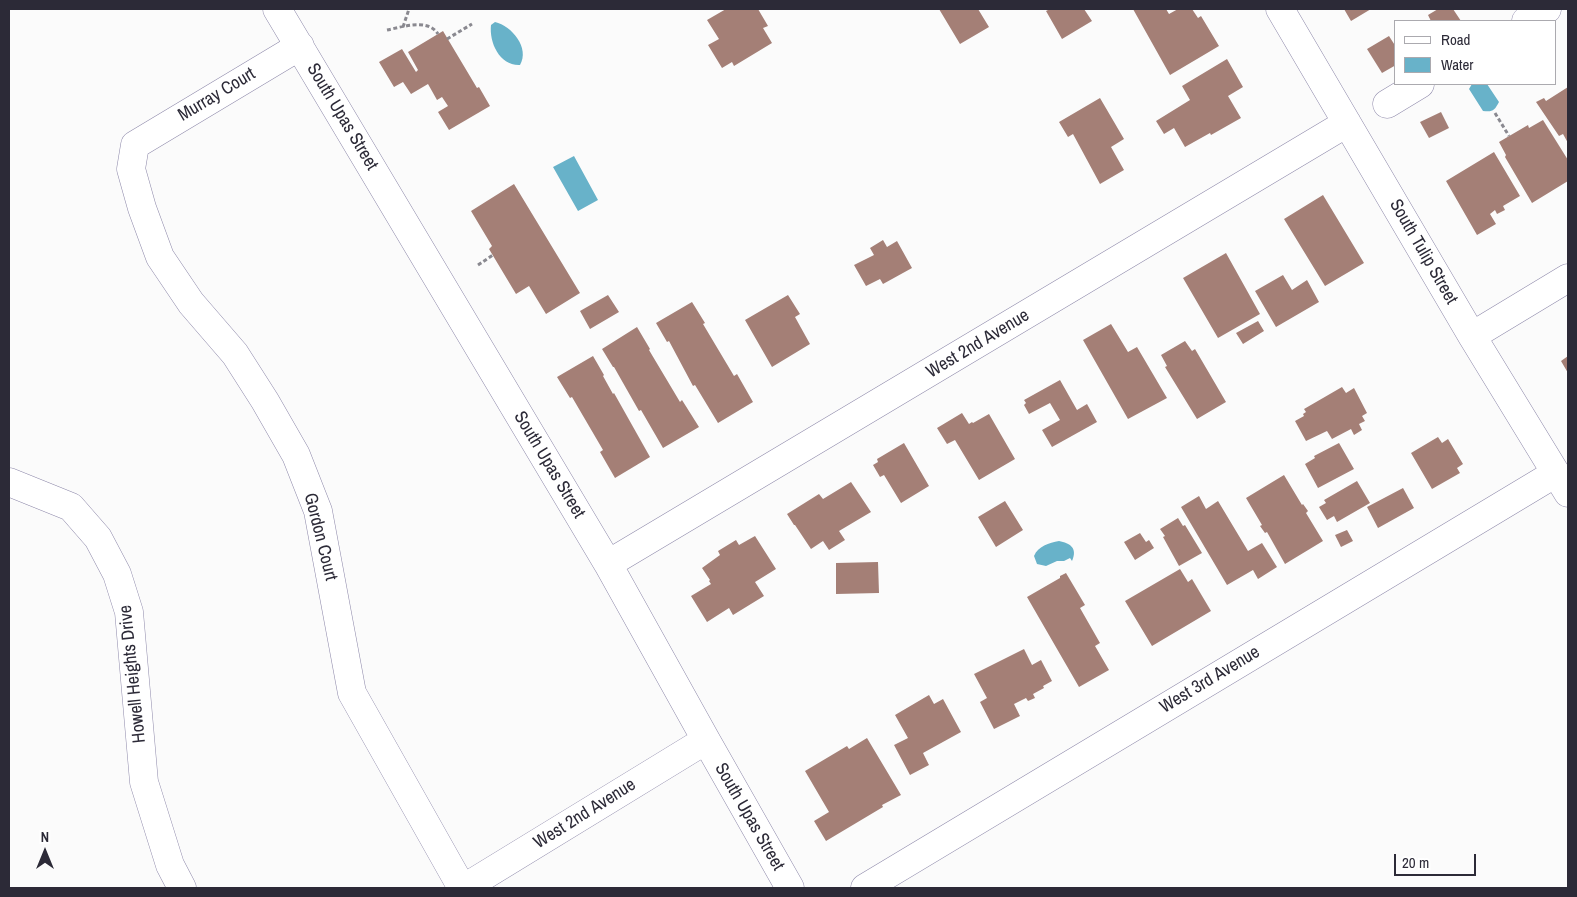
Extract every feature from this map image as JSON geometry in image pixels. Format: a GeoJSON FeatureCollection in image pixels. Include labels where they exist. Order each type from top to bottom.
{"type":"FeatureCollection","features":[{"type":"Feature","properties":{"kind":"street","name":"South Upas Street"},"geometry":{"type":"LineString","coordinates":[[277,9],[608,564],[790,888]]}},
{"type":"Feature","properties":{"kind":"street","name":"South Tulip Street"},"geometry":{"type":"LineString","coordinates":[[1280,9],[1472,336],[1562,483]]}},
{"type":"Feature","properties":{"kind":"street"},"geometry":{"type":"LineString","coordinates":[[1528,20],[1547,9]]}},
{"type":"Feature","properties":{"kind":"street","name":"Murray Court"},"geometry":{"type":"LineString","coordinates":[[135,145],[300,46]]}},
{"type":"Feature","properties":{"kind":"street"},"geometry":{"type":"LineString","coordinates":[[1387,104],[1418,85]]}},
{"type":"Feature","properties":{"kind":"street","name":"West 2nd Avenue"},"geometry":{"type":"LineString","coordinates":[[608,564],[1347,123]]}},
{"type":"Feature","properties":{"kind":"street","name":"Gordon Court"},"geometry":{"type":"LineString","coordinates":[[135,145],[131,169],[142,208],[160,257],[192,303],[235,354],[296,455],[318,511],[352,694],[463,888]]}},
{"type":"Feature","properties":{"kind":"street"},"geometry":{"type":"LineString","coordinates":[[1472,336],[1568,278]]}},
{"type":"Feature","properties":{"kind":"street","name":"Howell Heights Drive"},"geometry":{"type":"LineString","coordinates":[[9,482],[71,507],[98,538],[117,574],[129,612],[144,782],[170,865],[182,888]]}},
{"type":"Feature","properties":{"kind":"street","name":"West 3rd Avenue"},"geometry":{"type":"LineString","coordinates":[[865,888],[1562,483]]}},
{"type":"Feature","properties":{"kind":"street","name":"West 2nd Avenue"},"geometry":{"type":"LineString","coordinates":[[463,888],[706,740]]}},
{"type":"Feature","properties":{"kind":"path"},"geometry":{"type":"LineString","coordinates":[[403,27],[409,9]]}},
{"type":"Feature","properties":{"kind":"path"},"geometry":{"type":"LineString","coordinates":[[447,39],[472,24]]}},
{"type":"Feature","properties":{"kind":"path"},"geometry":{"type":"LineString","coordinates":[[386,30],[423,25],[431,27],[438,34]]}},
{"type":"Feature","properties":{"kind":"path"},"geometry":{"type":"LineString","coordinates":[[1495,113],[1509,136]]}},
{"type":"Feature","properties":{"kind":"path"},"geometry":{"type":"LineString","coordinates":[[478,265],[493,256]]}},
{"type":"Feature","properties":{"kind":"water"},"geometry":{"type":"Polygon","coordinates":[[[495,22],[507,28],[518,39],[523,52],[520,65],[507,62],[497,52],[491,32],[491,25],[495,22]]]}},
{"type":"Feature","properties":{"kind":"water"},"geometry":{"type":"Polygon","coordinates":[[[1471,85],[1488,85],[1499,102],[1491,111],[1483,111],[1469,89],[1471,85]]]}},
{"type":"Feature","properties":{"kind":"water"},"geometry":{"type":"Polygon","coordinates":[[[574,156],[598,200],[578,211],[553,167],[574,156]]]}},
{"type":"Feature","properties":{"kind":"water"},"geometry":{"type":"Polygon","coordinates":[[[1059,541],[1067,543],[1072,547],[1074,556],[1072,561],[1070,558],[1046,566],[1037,564],[1034,556],[1038,550],[1048,544],[1059,541]]]}},
{"type":"Feature","properties":{"kind":"building"},"geometry":{"type":"Polygon","coordinates":[[[726,9],[758,9],[768,26],[763,28],[772,43],[734,66],[732,62],[722,68],[708,45],[719,39],[707,20],[726,9]]]}},
{"type":"Feature","properties":{"kind":"building"},"geometry":{"type":"Polygon","coordinates":[[[939,9],[978,9],[989,27],[960,44],[939,9]]]}},
{"type":"Feature","properties":{"kind":"building"},"geometry":{"type":"Polygon","coordinates":[[[1050,9],[1084,9],[1092,21],[1062,39],[1046,11],[1050,9]]]}},
{"type":"Feature","properties":{"kind":"building"},"geometry":{"type":"Polygon","coordinates":[[[1133,9],[1166,9],[1169,14],[1178,9],[1192,9],[1198,18],[1201,16],[1219,46],[1170,75],[1133,9]]]}},
{"type":"Feature","properties":{"kind":"building"},"geometry":{"type":"Polygon","coordinates":[[[1344,9],[1371,9],[1351,21],[1344,9]]]}},
{"type":"Feature","properties":{"kind":"building"},"geometry":{"type":"Polygon","coordinates":[[[1438,9],[1453,9],[1460,20],[1430,20],[1428,15],[1438,9]]]}},
{"type":"Feature","properties":{"kind":"building"},"geometry":{"type":"Polygon","coordinates":[[[443,31],[490,106],[449,130],[438,112],[448,106],[442,97],[437,100],[428,84],[411,94],[403,82],[394,87],[379,62],[402,49],[416,72],[418,70],[408,52],[443,31]]]}},
{"type":"Feature","properties":{"kind":"building"},"geometry":{"type":"Polygon","coordinates":[[[1389,36],[1394,44],[1394,66],[1382,73],[1367,49],[1389,36]]]}},
{"type":"Feature","properties":{"kind":"building"},"geometry":{"type":"Polygon","coordinates":[[[1227,59],[1243,87],[1228,96],[1241,118],[1185,147],[1174,128],[1164,134],[1156,121],[1190,100],[1182,86],[1227,59]]]}},
{"type":"Feature","properties":{"kind":"building"},"geometry":{"type":"Polygon","coordinates":[[[1568,87],[1568,143],[1563,134],[1559,136],[1536,102],[1544,98],[1546,101],[1568,87]]]}},
{"type":"Feature","properties":{"kind":"building"},"geometry":{"type":"Polygon","coordinates":[[[1100,98],[1124,139],[1111,147],[1124,170],[1100,184],[1073,134],[1068,137],[1059,122],[1100,98]]]}},
{"type":"Feature","properties":{"kind":"building"},"geometry":{"type":"Polygon","coordinates":[[[1441,112],[1449,128],[1429,138],[1420,122],[1441,112]]]}},
{"type":"Feature","properties":{"kind":"building"},"geometry":{"type":"Polygon","coordinates":[[[1543,120],[1568,160],[1568,181],[1532,203],[1505,157],[1506,155],[1499,142],[1528,125],[1529,128],[1543,120]]]}},
{"type":"Feature","properties":{"kind":"building"},"geometry":{"type":"Polygon","coordinates":[[[1494,152],[1520,196],[1503,206],[1505,210],[1497,214],[1495,210],[1490,214],[1496,224],[1477,235],[1446,181],[1494,152]]]}},
{"type":"Feature","properties":{"kind":"building"},"geometry":{"type":"Polygon","coordinates":[[[514,184],[580,293],[546,314],[529,286],[516,294],[489,249],[492,246],[471,211],[514,184]]]}},
{"type":"Feature","properties":{"kind":"building"},"geometry":{"type":"Polygon","coordinates":[[[1323,195],[1364,263],[1325,286],[1284,219],[1323,195]]]}},
{"type":"Feature","properties":{"kind":"building"},"geometry":{"type":"Polygon","coordinates":[[[883,240],[887,247],[897,241],[912,268],[883,284],[880,279],[866,286],[854,265],[874,255],[870,248],[883,240]]]}},
{"type":"Feature","properties":{"kind":"building"},"geometry":{"type":"Polygon","coordinates":[[[1226,253],[1260,314],[1218,338],[1183,278],[1226,253]]]}},
{"type":"Feature","properties":{"kind":"building"},"geometry":{"type":"Polygon","coordinates":[[[1283,275],[1292,290],[1307,280],[1319,302],[1276,327],[1255,291],[1283,275]]]}},
{"type":"Feature","properties":{"kind":"building"},"geometry":{"type":"Polygon","coordinates":[[[608,295],[619,312],[590,329],[580,311],[608,295]]]}},
{"type":"Feature","properties":{"kind":"building"},"geometry":{"type":"Polygon","coordinates":[[[788,295],[800,314],[795,317],[810,344],[772,367],[745,320],[788,295]]]}},
{"type":"Feature","properties":{"kind":"building"},"geometry":{"type":"Polygon","coordinates":[[[692,302],[734,376],[737,374],[753,402],[718,423],[695,385],[693,386],[669,341],[667,342],[656,323],[692,302]]]}},
{"type":"Feature","properties":{"kind":"building"},"geometry":{"type":"Polygon","coordinates":[[[1258,321],[1264,331],[1243,344],[1236,333],[1258,321]]]}},
{"type":"Feature","properties":{"kind":"building"},"geometry":{"type":"Polygon","coordinates":[[[1111,324],[1128,352],[1137,347],[1167,398],[1128,419],[1083,340],[1111,324]]]}},
{"type":"Feature","properties":{"kind":"building"},"geometry":{"type":"Polygon","coordinates":[[[637,327],[680,402],[682,400],[699,427],[663,448],[602,349],[637,327]]]}},
{"type":"Feature","properties":{"kind":"building"},"geometry":{"type":"Polygon","coordinates":[[[1185,341],[1192,351],[1195,349],[1226,402],[1197,419],[1165,367],[1167,366],[1161,355],[1185,341]]]}},
{"type":"Feature","properties":{"kind":"building"},"geometry":{"type":"Polygon","coordinates":[[[593,356],[650,457],[615,478],[600,452],[603,450],[572,397],[570,398],[557,377],[593,356]]]}},
{"type":"Feature","properties":{"kind":"building"},"geometry":{"type":"Polygon","coordinates":[[[1568,356],[1568,373],[1561,361],[1568,356]]]}},
{"type":"Feature","properties":{"kind":"building"},"geometry":{"type":"Polygon","coordinates":[[[1060,380],[1077,410],[1087,404],[1097,422],[1052,447],[1042,430],[1060,420],[1050,403],[1029,414],[1024,405],[1026,403],[1024,400],[1060,380]]]}},
{"type":"Feature","properties":{"kind":"building"},"geometry":{"type":"Polygon","coordinates":[[[1342,387],[1346,393],[1354,388],[1367,413],[1362,416],[1365,421],[1359,424],[1362,430],[1354,435],[1351,429],[1332,439],[1327,431],[1306,441],[1295,421],[1304,416],[1303,414],[1306,412],[1304,409],[1342,387]]]}},
{"type":"Feature","properties":{"kind":"building"},"geometry":{"type":"Polygon","coordinates":[[[962,413],[969,424],[989,414],[1015,459],[979,480],[955,440],[947,444],[937,428],[962,413]]]}},
{"type":"Feature","properties":{"kind":"building"},"geometry":{"type":"Polygon","coordinates":[[[1438,437],[1442,443],[1448,439],[1463,464],[1457,468],[1460,473],[1432,489],[1411,453],[1438,437]]]}},
{"type":"Feature","properties":{"kind":"building"},"geometry":{"type":"Polygon","coordinates":[[[904,443],[929,486],[901,503],[884,475],[880,477],[873,465],[878,462],[877,459],[904,443]]]}},
{"type":"Feature","properties":{"kind":"building"},"geometry":{"type":"Polygon","coordinates":[[[1339,443],[1354,469],[1318,488],[1305,464],[1315,458],[1314,456],[1339,443]]]}},
{"type":"Feature","properties":{"kind":"building"},"geometry":{"type":"Polygon","coordinates":[[[1284,475],[1302,505],[1308,511],[1306,513],[1323,541],[1285,564],[1267,532],[1265,533],[1260,526],[1262,525],[1246,498],[1284,475]]]}},
{"type":"Feature","properties":{"kind":"building"},"geometry":{"type":"Polygon","coordinates":[[[1357,481],[1370,503],[1337,522],[1334,516],[1327,520],[1319,507],[1326,503],[1324,500],[1357,481]]]}},
{"type":"Feature","properties":{"kind":"building"},"geometry":{"type":"Polygon","coordinates":[[[851,482],[871,512],[839,531],[845,540],[829,550],[823,541],[811,549],[787,514],[819,494],[823,499],[851,482]]]}},
{"type":"Feature","properties":{"kind":"building"},"geometry":{"type":"Polygon","coordinates":[[[1403,488],[1414,508],[1378,528],[1367,507],[1403,488]]]}},
{"type":"Feature","properties":{"kind":"building"},"geometry":{"type":"Polygon","coordinates":[[[1199,496],[1206,509],[1218,501],[1248,551],[1262,543],[1277,567],[1258,579],[1253,570],[1227,585],[1181,507],[1199,496]]]}},
{"type":"Feature","properties":{"kind":"building"},"geometry":{"type":"Polygon","coordinates":[[[1005,501],[1023,530],[996,547],[978,517],[1005,501]]]}},
{"type":"Feature","properties":{"kind":"building"},"geometry":{"type":"Polygon","coordinates":[[[1178,518],[1183,526],[1185,525],[1202,553],[1179,566],[1160,529],[1178,518]]]}},
{"type":"Feature","properties":{"kind":"building"},"geometry":{"type":"Polygon","coordinates":[[[1347,530],[1353,541],[1341,547],[1335,535],[1347,530]]]}},
{"type":"Feature","properties":{"kind":"building"},"geometry":{"type":"Polygon","coordinates":[[[1140,533],[1146,542],[1149,540],[1154,548],[1135,560],[1124,542],[1140,533]]]}},
{"type":"Feature","properties":{"kind":"building"},"geometry":{"type":"Polygon","coordinates":[[[755,536],[776,569],[755,582],[764,596],[733,615],[729,608],[707,622],[691,596],[711,584],[702,568],[720,555],[718,551],[736,540],[739,545],[755,536]]]}},
{"type":"Feature","properties":{"kind":"building"},"geometry":{"type":"Polygon","coordinates":[[[878,562],[879,593],[836,594],[836,563],[878,562]]]}},
{"type":"Feature","properties":{"kind":"building"},"geometry":{"type":"Polygon","coordinates":[[[1180,569],[1188,582],[1192,579],[1211,611],[1152,646],[1125,601],[1180,569]]]}},
{"type":"Feature","properties":{"kind":"building"},"geometry":{"type":"Polygon","coordinates":[[[1066,573],[1085,605],[1080,608],[1100,643],[1095,646],[1109,670],[1079,687],[1027,597],[1066,573]]]}},
{"type":"Feature","properties":{"kind":"building"},"geometry":{"type":"Polygon","coordinates":[[[1024,649],[1032,665],[1041,660],[1052,681],[1033,694],[1035,698],[1028,701],[1026,698],[1014,704],[1020,716],[994,729],[980,702],[987,698],[974,674],[1024,649]]]}},
{"type":"Feature","properties":{"kind":"building"},"geometry":{"type":"Polygon","coordinates":[[[929,695],[934,704],[943,699],[961,732],[923,753],[929,765],[910,775],[894,745],[908,738],[895,715],[929,695]]]}},
{"type":"Feature","properties":{"kind":"building"},"geometry":{"type":"Polygon","coordinates":[[[867,738],[901,795],[826,841],[814,821],[829,812],[805,771],[847,746],[849,749],[867,738]]]}}]}
